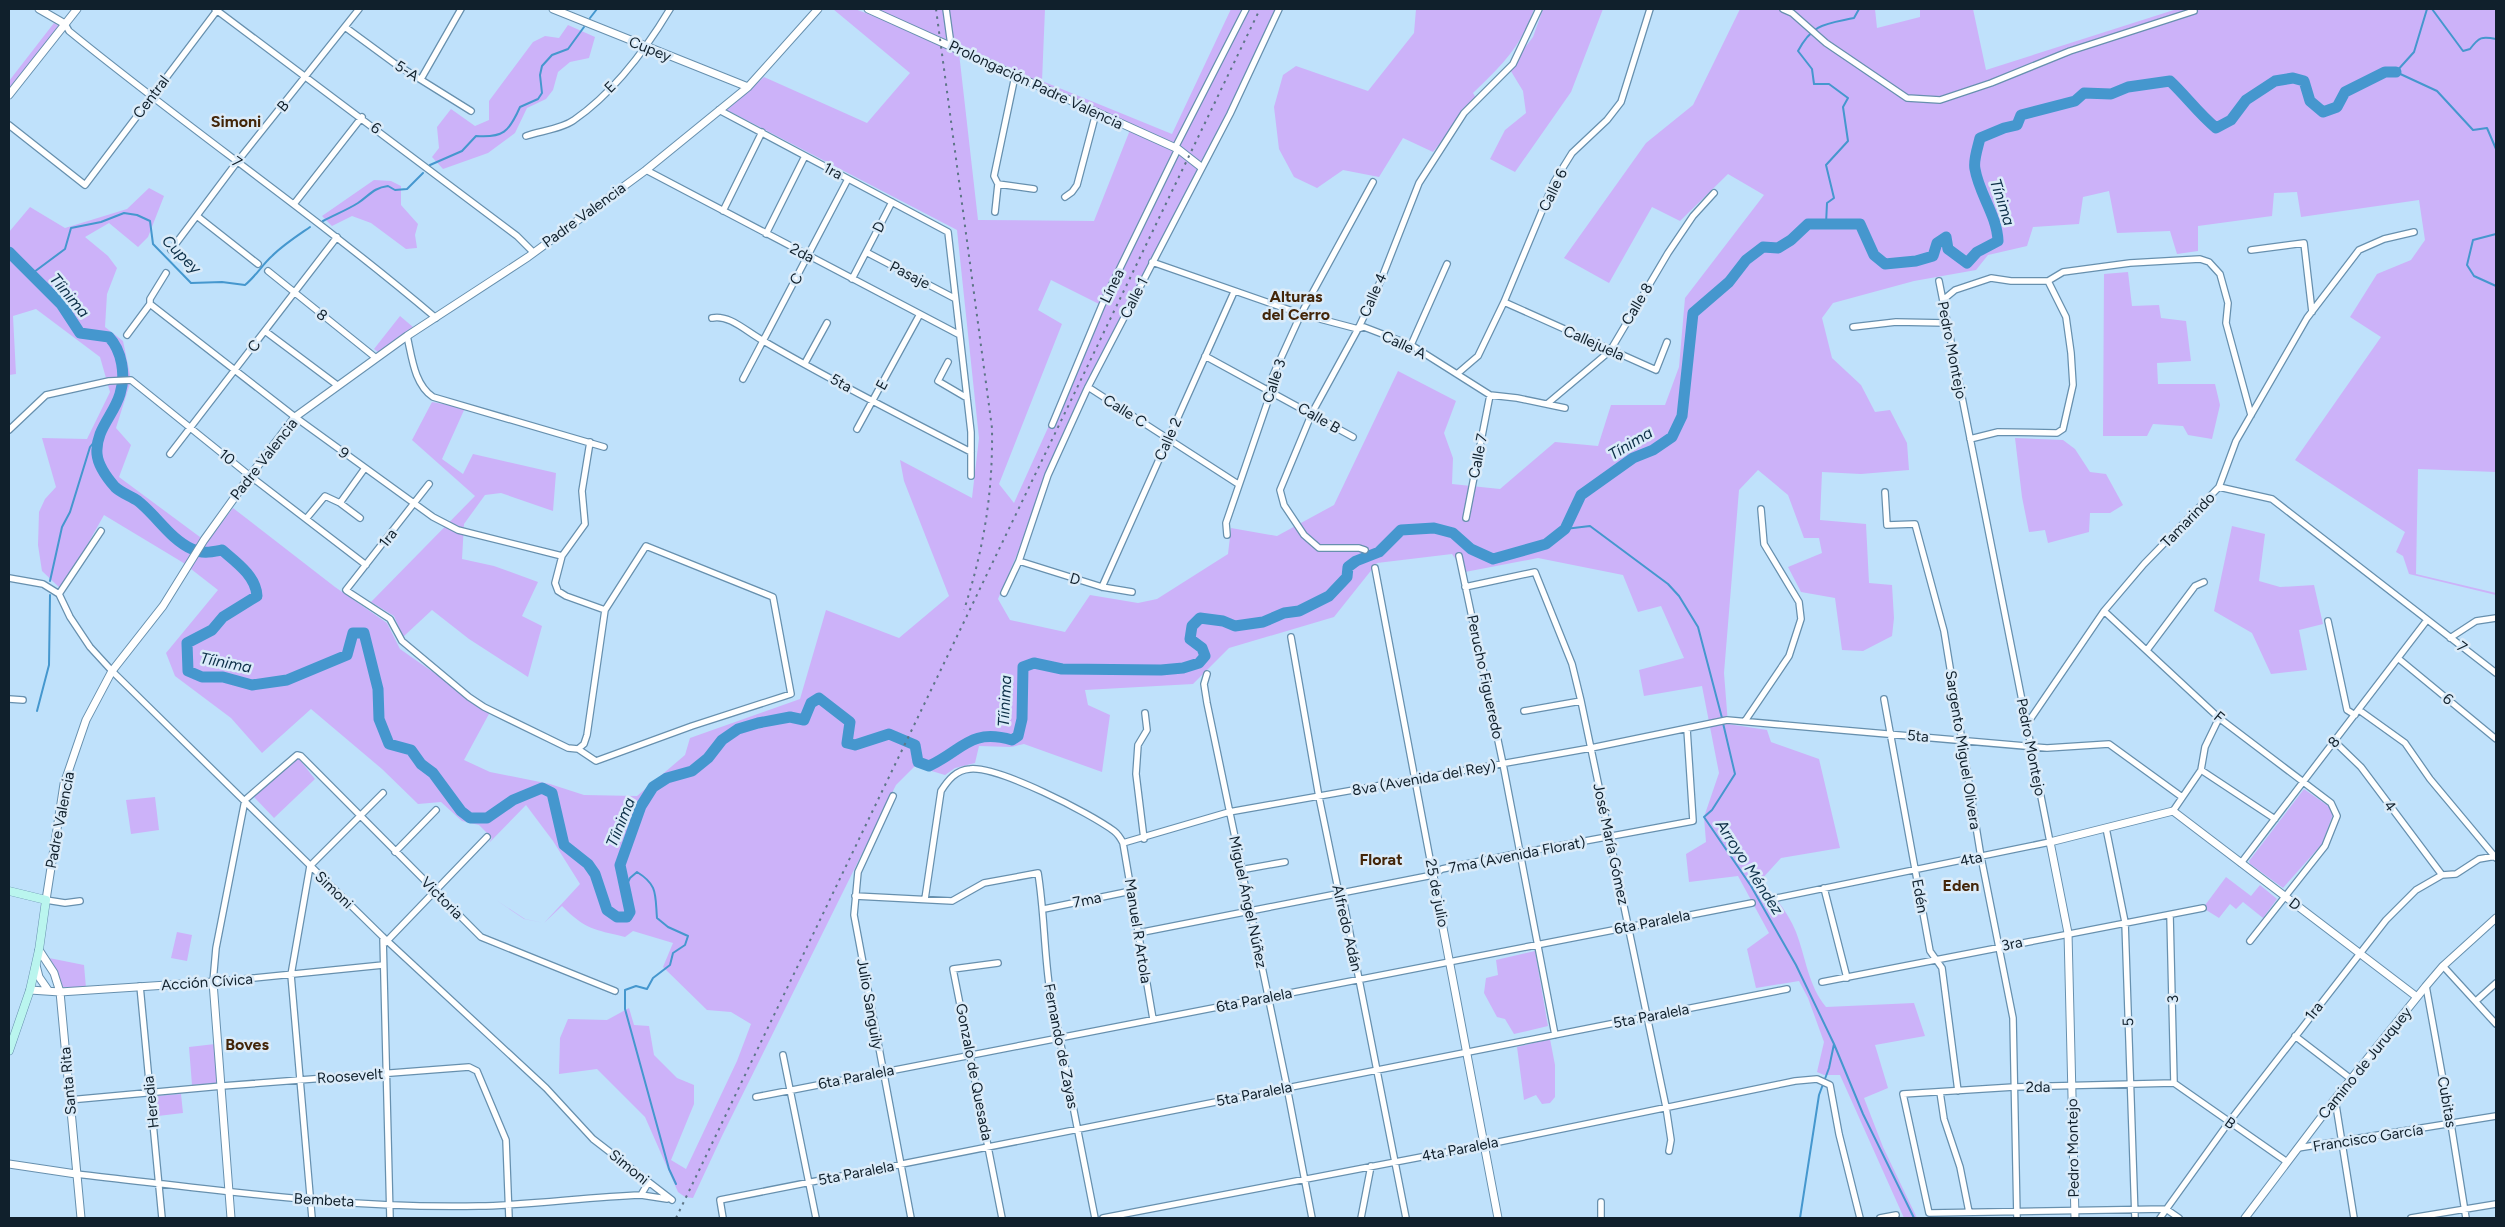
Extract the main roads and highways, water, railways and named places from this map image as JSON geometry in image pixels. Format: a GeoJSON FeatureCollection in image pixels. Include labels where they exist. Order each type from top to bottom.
{"type":"FeatureCollection","features":[{"type":"Feature","properties":{"kind":"main road","name":"Padre Valencia"},"geometry":{"type":"LineString","coordinates":[[9,891],[46,900],[39,950],[30,990],[9,1052]]}},
{"type":"Feature","properties":{"kind":"waterway","name":"Cupey"},"geometry":{"type":"LineString","coordinates":[[590,18],[597,9]]}},
{"type":"Feature","properties":{"kind":"waterway"},"geometry":{"type":"LineString","coordinates":[[1826,224],[1827,203],[1834,198],[1826,165],[1848,141],[1843,107],[1848,98],[1829,84],[1814,84],[1812,69],[1798,51],[1809,35],[1815,30],[1821,26],[1854,18],[1859,9]]}},
{"type":"Feature","properties":{"kind":"waterway"},"geometry":{"type":"LineString","coordinates":[[2427,9],[2414,52],[2396,72],[2437,91],[2473,130],[2487,128],[2496,149]]}},
{"type":"Feature","properties":{"kind":"waterway","name":"Tínima"},"geometry":{"type":"LineString","coordinates":[[2432,9],[2463,51],[2470,49],[2481,38],[2496,39]]}},
{"type":"Feature","properties":{"kind":"waterway","name":"Cupey"},"geometry":{"type":"LineString","coordinates":[[430,165],[462,151],[476,136],[493,136],[504,132],[520,107],[538,99],[542,93],[540,75],[542,66],[552,55],[568,49],[584,27]]}},
{"type":"Feature","properties":{"kind":"waterway","name":"Tíinima"},"geometry":{"type":"LineString","coordinates":[[9,252],[61,304],[80,333],[109,337],[117,349],[123,371],[122,387],[97,445],[99,463],[109,480],[117,489],[138,501],[184,545],[199,552],[222,550],[244,570],[256,589],[257,596],[223,617],[212,630],[187,643],[188,671],[202,677],[223,677],[252,685],[287,680],[347,655],[353,633],[364,633],[378,689],[379,719],[389,744],[411,750],[421,764],[433,773],[461,811],[470,818],[487,818],[513,800],[542,788],[552,793],[564,845],[588,864],[595,874],[607,910],[617,917],[627,917],[630,912],[620,865],[641,806],[653,787],[667,778],[692,771],[708,758],[722,740],[738,729],[790,717],[804,720],[811,703],[819,698],[850,722],[847,743],[855,745],[889,734],[915,745],[918,762],[929,766],[976,739],[998,737],[1012,740],[1018,736],[1022,719],[1023,667],[1034,663],[1062,669],[1161,670],[1183,668],[1199,663],[1205,656],[1202,648],[1190,639],[1192,626],[1200,618],[1223,621],[1235,626],[1263,622],[1284,613],[1299,611],[1329,596],[1347,577],[1348,567],[1356,561],[1379,552],[1401,530],[1434,528],[1453,533],[1471,549],[1493,559],[1546,544],[1565,529],[1581,495],[1633,458],[1653,450],[1672,437],[1682,416],[1693,313],[1729,282],[1746,260],[1763,247],[1778,248],[1791,240],[1808,224],[1860,224],[1874,255],[1885,264],[1916,261],[1933,256],[1937,243],[1946,237],[1948,249],[1967,263],[1977,252],[1998,241],[1995,222],[1977,178],[1975,158],[1980,138],[2017,125],[2021,115],[2075,101],[2084,93],[2111,94],[2128,87],[2170,81],[2216,128],[2231,120],[2246,100],[2275,81],[2293,78],[2304,81],[2310,101],[2323,112],[2337,107],[2345,92],[2385,72],[2396,72]]}},
{"type":"Feature","properties":{"kind":"waterway","name":"Cupey"},"geometry":{"type":"LineString","coordinates":[[323,221],[354,206],[379,188],[388,186],[395,190],[407,189],[423,173]]}},
{"type":"Feature","properties":{"kind":"waterway","name":"Cupey"},"geometry":{"type":"LineString","coordinates":[[30,275],[65,249],[71,228],[101,222],[124,213],[137,215],[150,221],[153,244],[191,283],[222,282],[245,285],[276,252],[310,227]]}},
{"type":"Feature","properties":{"kind":"waterway"},"geometry":{"type":"LineString","coordinates":[[2496,234],[2473,240],[2467,265],[2474,276],[2496,286]]}},
{"type":"Feature","properties":{"kind":"waterway"},"geometry":{"type":"LineString","coordinates":[[50,581],[62,527],[70,512],[90,447],[98,437]]}},
{"type":"Feature","properties":{"kind":"waterway","name":"Arroyo Méndez"},"geometry":{"type":"LineString","coordinates":[[1565,529],[1590,526],[1668,584],[1679,596],[1698,627],[1722,718]]}},
{"type":"Feature","properties":{"kind":"waterway"},"geometry":{"type":"LineString","coordinates":[[37,711],[49,665],[50,595]]}},
{"type":"Feature","properties":{"kind":"waterway","name":"Arroyo Méndez"},"geometry":{"type":"LineString","coordinates":[[1723,723],[1735,774],[1712,810],[1704,817],[1751,886],[1796,965],[1834,1044],[1863,1114],[1914,1218]]}},
{"type":"Feature","properties":{"kind":"waterway"},"geometry":{"type":"LineString","coordinates":[[625,888],[630,878],[637,872],[644,877],[649,881],[654,891],[657,918],[668,927],[688,936],[685,945],[673,953],[670,965],[653,978],[647,989],[636,986],[625,990],[625,1009],[669,1169],[676,1184]]}},
{"type":"Feature","properties":{"kind":"waterway"},"geometry":{"type":"LineString","coordinates":[[1800,1218],[1819,1095],[1829,1068],[1834,1044]]}},
{"type":"Feature","properties":{"kind":"railway"},"geometry":{"type":"LineString","coordinates":[[936,9],[992,428],[991,475],[986,520],[977,565],[964,610]]}},
{"type":"Feature","properties":{"kind":"railway"},"geometry":{"type":"LineString","coordinates":[[676,1218],[1260,9]]}},
{"type":"Feature","properties":{"kind":"district","name":"Simoni"},"geometry":{"type":"Point","coordinates":[236,121]}},
{"type":"Feature","properties":{"kind":"district","name":"Alturas del Cerro"},"geometry":{"type":"Point","coordinates":[1296,305]}},
{"type":"Feature","properties":{"kind":"district","name":"Florat"},"geometry":{"type":"Point","coordinates":[1381,859]}},
{"type":"Feature","properties":{"kind":"district","name":"Eden"},"geometry":{"type":"Point","coordinates":[1961,885]}},
{"type":"Feature","properties":{"kind":"district","name":"Boves"},"geometry":{"type":"Point","coordinates":[247,1044]}}]}
